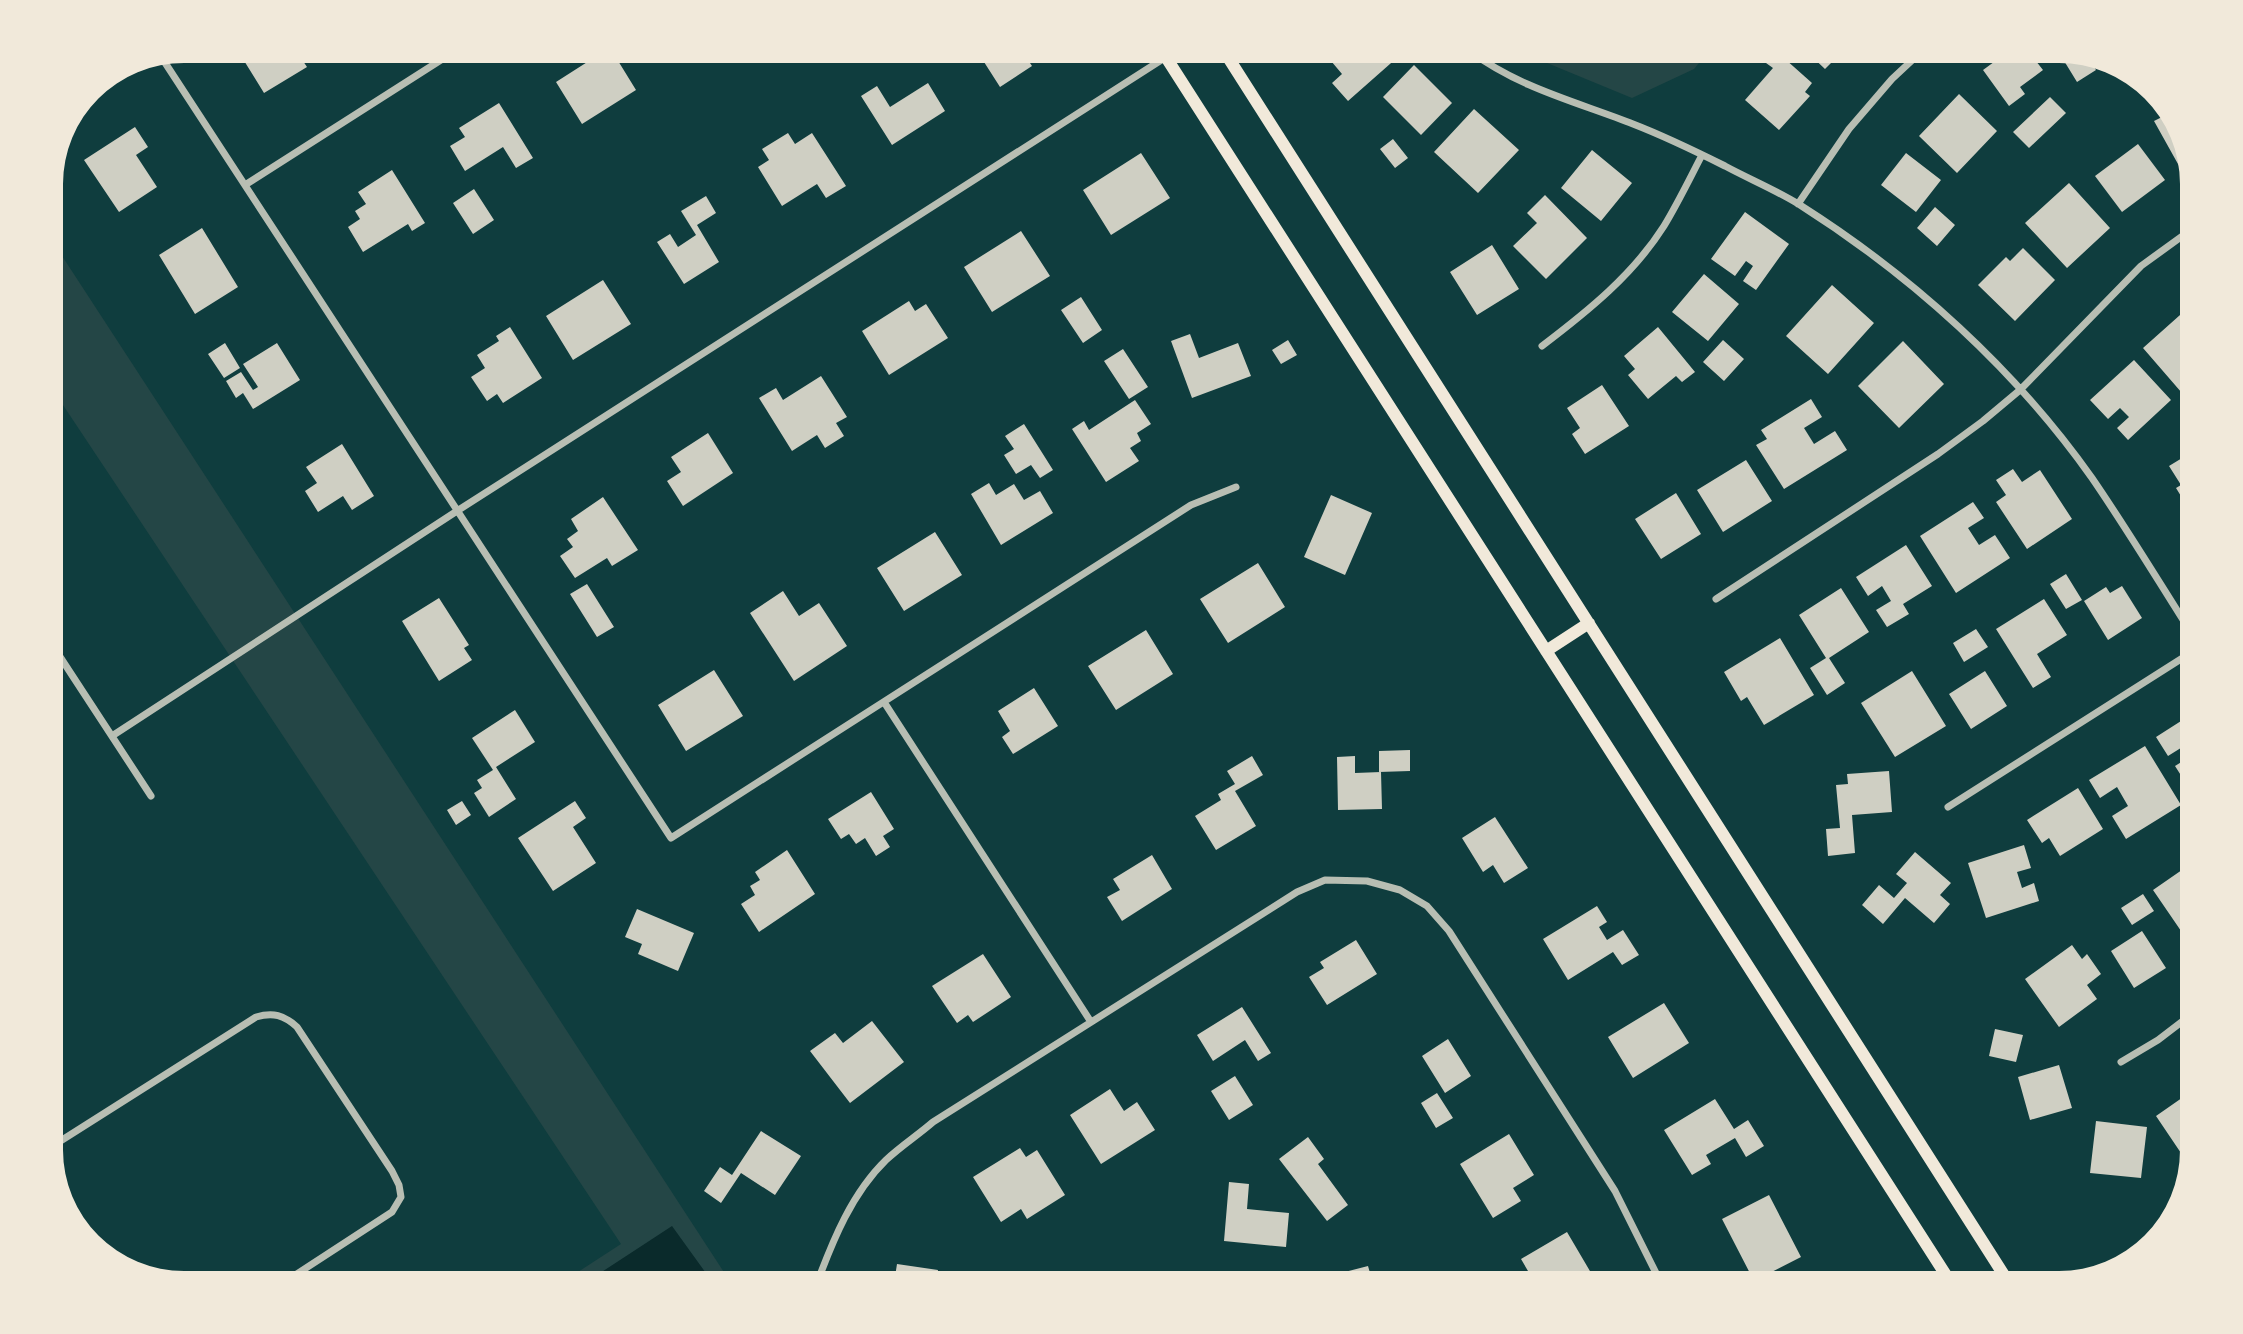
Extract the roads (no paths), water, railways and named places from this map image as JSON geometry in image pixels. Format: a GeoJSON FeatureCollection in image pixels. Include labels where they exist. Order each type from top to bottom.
{"type":"FeatureCollection","features":[{"type":"Feature","properties":{"kind":"main road"},"geometry":{"type":"LineString","coordinates":[[1172,63],[1943,1271]]}},
{"type":"Feature","properties":{"kind":"main road"},"geometry":{"type":"LineString","coordinates":[[1232,63],[2001,1271]]}},
{"type":"Feature","properties":{"kind":"main road"},"geometry":{"type":"LineString","coordinates":[[1546,651],[1588,623]]}},
{"type":"Feature","properties":{"kind":"street"},"geometry":{"type":"LineString","coordinates":[[245,185],[437,63]]}},
{"type":"Feature","properties":{"kind":"street"},"geometry":{"type":"LineString","coordinates":[[112,736],[1151,63]]}},
{"type":"Feature","properties":{"kind":"street"},"geometry":{"type":"LineString","coordinates":[[1486,63],[1543,92],[1634,125],[1702,155],[1798,204],[1873,256],[1932,303],[1984,351],[2020,390],[2091,478],[2180,615]]}},
{"type":"Feature","properties":{"kind":"street"},"geometry":{"type":"LineString","coordinates":[[1798,204],[1849,129],[1909,63]]}},
{"type":"Feature","properties":{"kind":"street"},"geometry":{"type":"LineString","coordinates":[[166,64],[671,838],[1191,505],[1236,487]]}},
{"type":"Feature","properties":{"kind":"street"},"geometry":{"type":"LineString","coordinates":[[1542,346],[1594,306],[1633,267],[1663,227],[1702,155]]}},
{"type":"Feature","properties":{"kind":"street"},"geometry":{"type":"LineString","coordinates":[[1716,599],[1938,454],[2020,390],[2141,266],[2180,238]]}},
{"type":"Feature","properties":{"kind":"street"},"geometry":{"type":"LineString","coordinates":[[1948,807],[2180,660]]}},
{"type":"Feature","properties":{"kind":"street"},"geometry":{"type":"LineString","coordinates":[[63,661],[151,796]]}},
{"type":"Feature","properties":{"kind":"street"},"geometry":{"type":"LineString","coordinates":[[884,702],[1091,1022]]}},
{"type":"Feature","properties":{"kind":"street"},"geometry":{"type":"LineString","coordinates":[[821,1271],[831,1244],[857,1196],[886,1161],[933,1122],[1297,892],[1325,880],[1367,881],[1400,890],[1427,906],[1449,931],[1615,1191],[1655,1271]]}},
{"type":"Feature","properties":{"kind":"street"},"geometry":{"type":"LineString","coordinates":[[63,1139],[256,1017],[268,1013],[281,1016],[297,1027],[312,1049],[392,1171],[401,1197],[392,1212],[301,1271]]}},
{"type":"Feature","properties":{"kind":"street"},"geometry":{"type":"LineString","coordinates":[[2122,1062],[2180,1023]]}}]}
